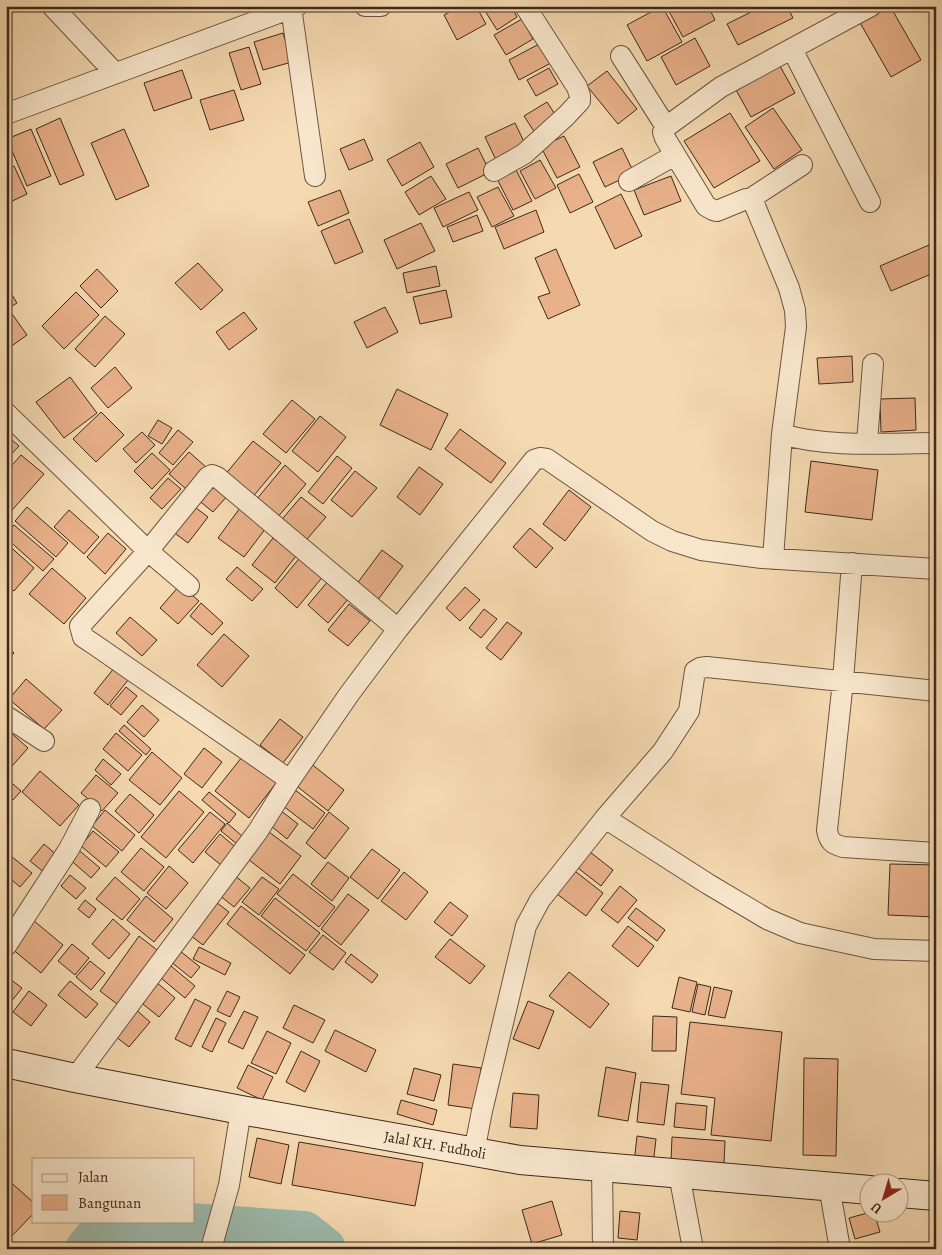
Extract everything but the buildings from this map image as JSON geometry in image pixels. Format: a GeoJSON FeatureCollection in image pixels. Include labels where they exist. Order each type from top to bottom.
{"type":"FeatureCollection","features":[{"type":"Feature","properties":{"kind":"main road","name":"Jalal KH. Fudholi"},"geometry":{"type":"LineString","coordinates":[[6,1063],[241,1110],[520,1160],[860,1189]]}},
{"type":"Feature","properties":{"kind":"main road"},"geometry":{"type":"LineString","coordinates":[[910,1194],[936,1196]]}},
{"type":"Feature","properties":{"kind":"street"},"geometry":{"type":"LineString","coordinates":[[52,6],[115,73]]}},
{"type":"Feature","properties":{"kind":"street"},"geometry":{"type":"LineString","coordinates":[[365,6],[381,6]]}},
{"type":"Feature","properties":{"kind":"street"},"geometry":{"type":"LineString","coordinates":[[494,171],[524,154],[580,101],[577,87],[525,6]]}},
{"type":"Feature","properties":{"kind":"street"},"geometry":{"type":"LineString","coordinates":[[802,165],[750,199],[713,210],[706,206],[664,138],[664,132],[666,127],[721,87],[871,6]]}},
{"type":"Feature","properties":{"kind":"street"},"geometry":{"type":"LineString","coordinates":[[6,114],[294,7],[315,176]]}},
{"type":"Feature","properties":{"kind":"street"},"geometry":{"type":"LineString","coordinates":[[792,49],[870,202]]}},
{"type":"Feature","properties":{"kind":"street"},"geometry":{"type":"LineString","coordinates":[[621,56],[666,127]]}},
{"type":"Feature","properties":{"kind":"street"},"geometry":{"type":"LineString","coordinates":[[629,181],[675,155]]}},
{"type":"Feature","properties":{"kind":"street"},"geometry":{"type":"LineString","coordinates":[[750,199],[756,207],[789,288],[795,310],[796,327],[782,434],[773,559]]}},
{"type":"Feature","properties":{"kind":"street"},"geometry":{"type":"LineString","coordinates":[[867,443],[872,364]]}},
{"type":"Feature","properties":{"kind":"street"},"geometry":{"type":"LineString","coordinates":[[6,413],[148,551],[189,586]]}},
{"type":"Feature","properties":{"kind":"street"},"geometry":{"type":"LineString","coordinates":[[782,434],[813,441],[936,443]]}},
{"type":"Feature","properties":{"kind":"street"},"geometry":{"type":"LineString","coordinates":[[75,1078],[258,831],[290,780],[350,693],[530,464],[540,458],[547,459],[652,530],[672,541],[701,550],[773,559],[936,568]]}},
{"type":"Feature","properties":{"kind":"street"},"geometry":{"type":"LineString","coordinates":[[290,780],[83,637],[80,626],[148,551],[208,477],[212,475],[217,477],[398,630]]}},
{"type":"Feature","properties":{"kind":"street"},"geometry":{"type":"LineString","coordinates":[[852,564],[843,681],[827,830],[829,840],[834,845],[843,848],[936,853]]}},
{"type":"Feature","properties":{"kind":"street"},"geometry":{"type":"LineString","coordinates":[[474,1152],[486,1093],[526,926],[540,900],[605,818],[663,751],[689,711],[695,672],[700,668],[936,691]]}},
{"type":"Feature","properties":{"kind":"street"},"geometry":{"type":"LineString","coordinates":[[6,716],[44,741]]}},
{"type":"Feature","properties":{"kind":"street"},"geometry":{"type":"LineString","coordinates":[[6,946],[69,848],[90,808]]}},
{"type":"Feature","properties":{"kind":"street"},"geometry":{"type":"LineString","coordinates":[[605,818],[767,919],[800,933],[874,949],[936,951]]}},
{"type":"Feature","properties":{"kind":"street"},"geometry":{"type":"LineString","coordinates":[[211,1248],[229,1185],[241,1110]]}},
{"type":"Feature","properties":{"kind":"street"},"geometry":{"type":"LineString","coordinates":[[602,1168],[603,1249]]}},
{"type":"Feature","properties":{"kind":"street"},"geometry":{"type":"LineString","coordinates":[[679,1174],[693,1249]]}},
{"type":"Feature","properties":{"kind":"street"},"geometry":{"type":"LineString","coordinates":[[829,1186],[840,1249]]}},
{"type":"Feature","properties":{"kind":"waterway"},"geometry":{"type":"LineString","coordinates":[[87,1249],[102,1232],[147,1222],[304,1233],[324,1249]]}}]}
